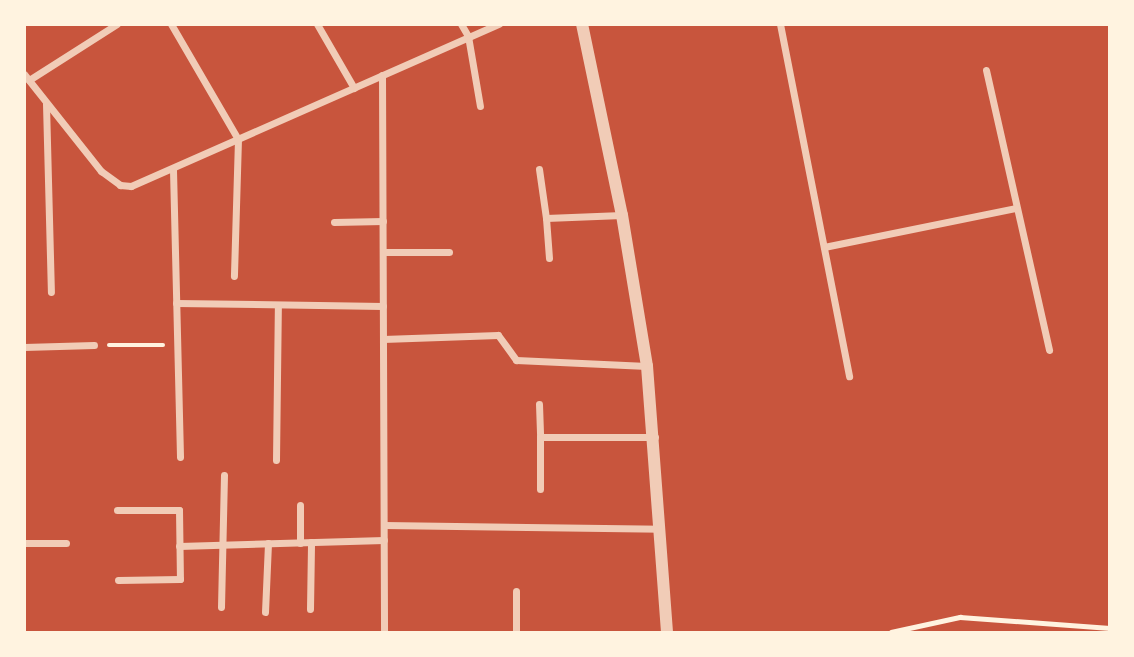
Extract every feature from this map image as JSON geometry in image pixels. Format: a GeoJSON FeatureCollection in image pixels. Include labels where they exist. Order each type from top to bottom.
{"type":"FeatureCollection","features":[{"type":"Feature","properties":{"kind":"street"},"geometry":{"type":"LineString","coordinates":[[117,24],[27,77],[109,180],[131,186],[173,170],[499,24]]}},
{"type":"Feature","properties":{"kind":"street"},"geometry":{"type":"LineString","coordinates":[[171,24],[238,139],[234,276]]}},
{"type":"Feature","properties":{"kind":"street"},"geometry":{"type":"LineString","coordinates":[[317,24],[354,88]]}},
{"type":"Feature","properties":{"kind":"street"},"geometry":{"type":"LineString","coordinates":[[461,24],[468,36],[480,106]]}},
{"type":"Feature","properties":{"kind":"street"},"geometry":{"type":"LineString","coordinates":[[582,24],[622,215],[647,366],[656,438],[667,632]]}},
{"type":"Feature","properties":{"kind":"street"},"geometry":{"type":"LineString","coordinates":[[780,24],[849,376]]}},
{"type":"Feature","properties":{"kind":"street"},"geometry":{"type":"LineString","coordinates":[[986,70],[1049,350]]}},
{"type":"Feature","properties":{"kind":"street"},"geometry":{"type":"LineString","coordinates":[[382,75],[384,632]]}},
{"type":"Feature","properties":{"kind":"street"},"geometry":{"type":"LineString","coordinates":[[46,104],[51,292]]}},
{"type":"Feature","properties":{"kind":"street"},"geometry":{"type":"LineString","coordinates":[[539,169],[549,258]]}},
{"type":"Feature","properties":{"kind":"street"},"geometry":{"type":"LineString","coordinates":[[173,170],[180,457]]}},
{"type":"Feature","properties":{"kind":"street"},"geometry":{"type":"LineString","coordinates":[[824,247],[1015,208]]}},
{"type":"Feature","properties":{"kind":"street"},"geometry":{"type":"LineString","coordinates":[[546,218],[622,215]]}},
{"type":"Feature","properties":{"kind":"street"},"geometry":{"type":"LineString","coordinates":[[334,222],[383,221]]}},
{"type":"Feature","properties":{"kind":"street"},"geometry":{"type":"LineString","coordinates":[[383,252],[449,252]]}},
{"type":"Feature","properties":{"kind":"street"},"geometry":{"type":"LineString","coordinates":[[176,303],[383,306]]}},
{"type":"Feature","properties":{"kind":"street"},"geometry":{"type":"LineString","coordinates":[[276,460],[278,305]]}},
{"type":"Feature","properties":{"kind":"street"},"geometry":{"type":"LineString","coordinates":[[383,338],[498,335],[516,360],[647,366]]}},
{"type":"Feature","properties":{"kind":"street"},"geometry":{"type":"LineString","coordinates":[[24,347],[94,345]]}},
{"type":"Feature","properties":{"kind":"street"},"geometry":{"type":"LineString","coordinates":[[539,404],[540,489]]}},
{"type":"Feature","properties":{"kind":"street"},"geometry":{"type":"LineString","coordinates":[[540,437],[656,438]]}},
{"type":"Feature","properties":{"kind":"street"},"geometry":{"type":"LineString","coordinates":[[221,607],[224,475]]}},
{"type":"Feature","properties":{"kind":"street"},"geometry":{"type":"LineString","coordinates":[[300,505],[300,542]]}},
{"type":"Feature","properties":{"kind":"street"},"geometry":{"type":"LineString","coordinates":[[117,510],[178,510],[180,579],[118,580]]}},
{"type":"Feature","properties":{"kind":"street"},"geometry":{"type":"LineString","coordinates":[[384,525],[661,529]]}},
{"type":"Feature","properties":{"kind":"street"},"geometry":{"type":"LineString","coordinates":[[179,546],[384,540]]}},
{"type":"Feature","properties":{"kind":"street"},"geometry":{"type":"LineString","coordinates":[[310,609],[311,542]]}},
{"type":"Feature","properties":{"kind":"street"},"geometry":{"type":"LineString","coordinates":[[24,543],[66,543]]}},
{"type":"Feature","properties":{"kind":"street"},"geometry":{"type":"LineString","coordinates":[[265,612],[268,543]]}},
{"type":"Feature","properties":{"kind":"street"},"geometry":{"type":"LineString","coordinates":[[516,591],[516,632]]}},
{"type":"Feature","properties":{"kind":"path"},"geometry":{"type":"LineString","coordinates":[[94,345],[177,344]]}},
{"type":"Feature","properties":{"kind":"path"},"geometry":{"type":"LineString","coordinates":[[891,632],[960,617],[1110,628]]}}]}
